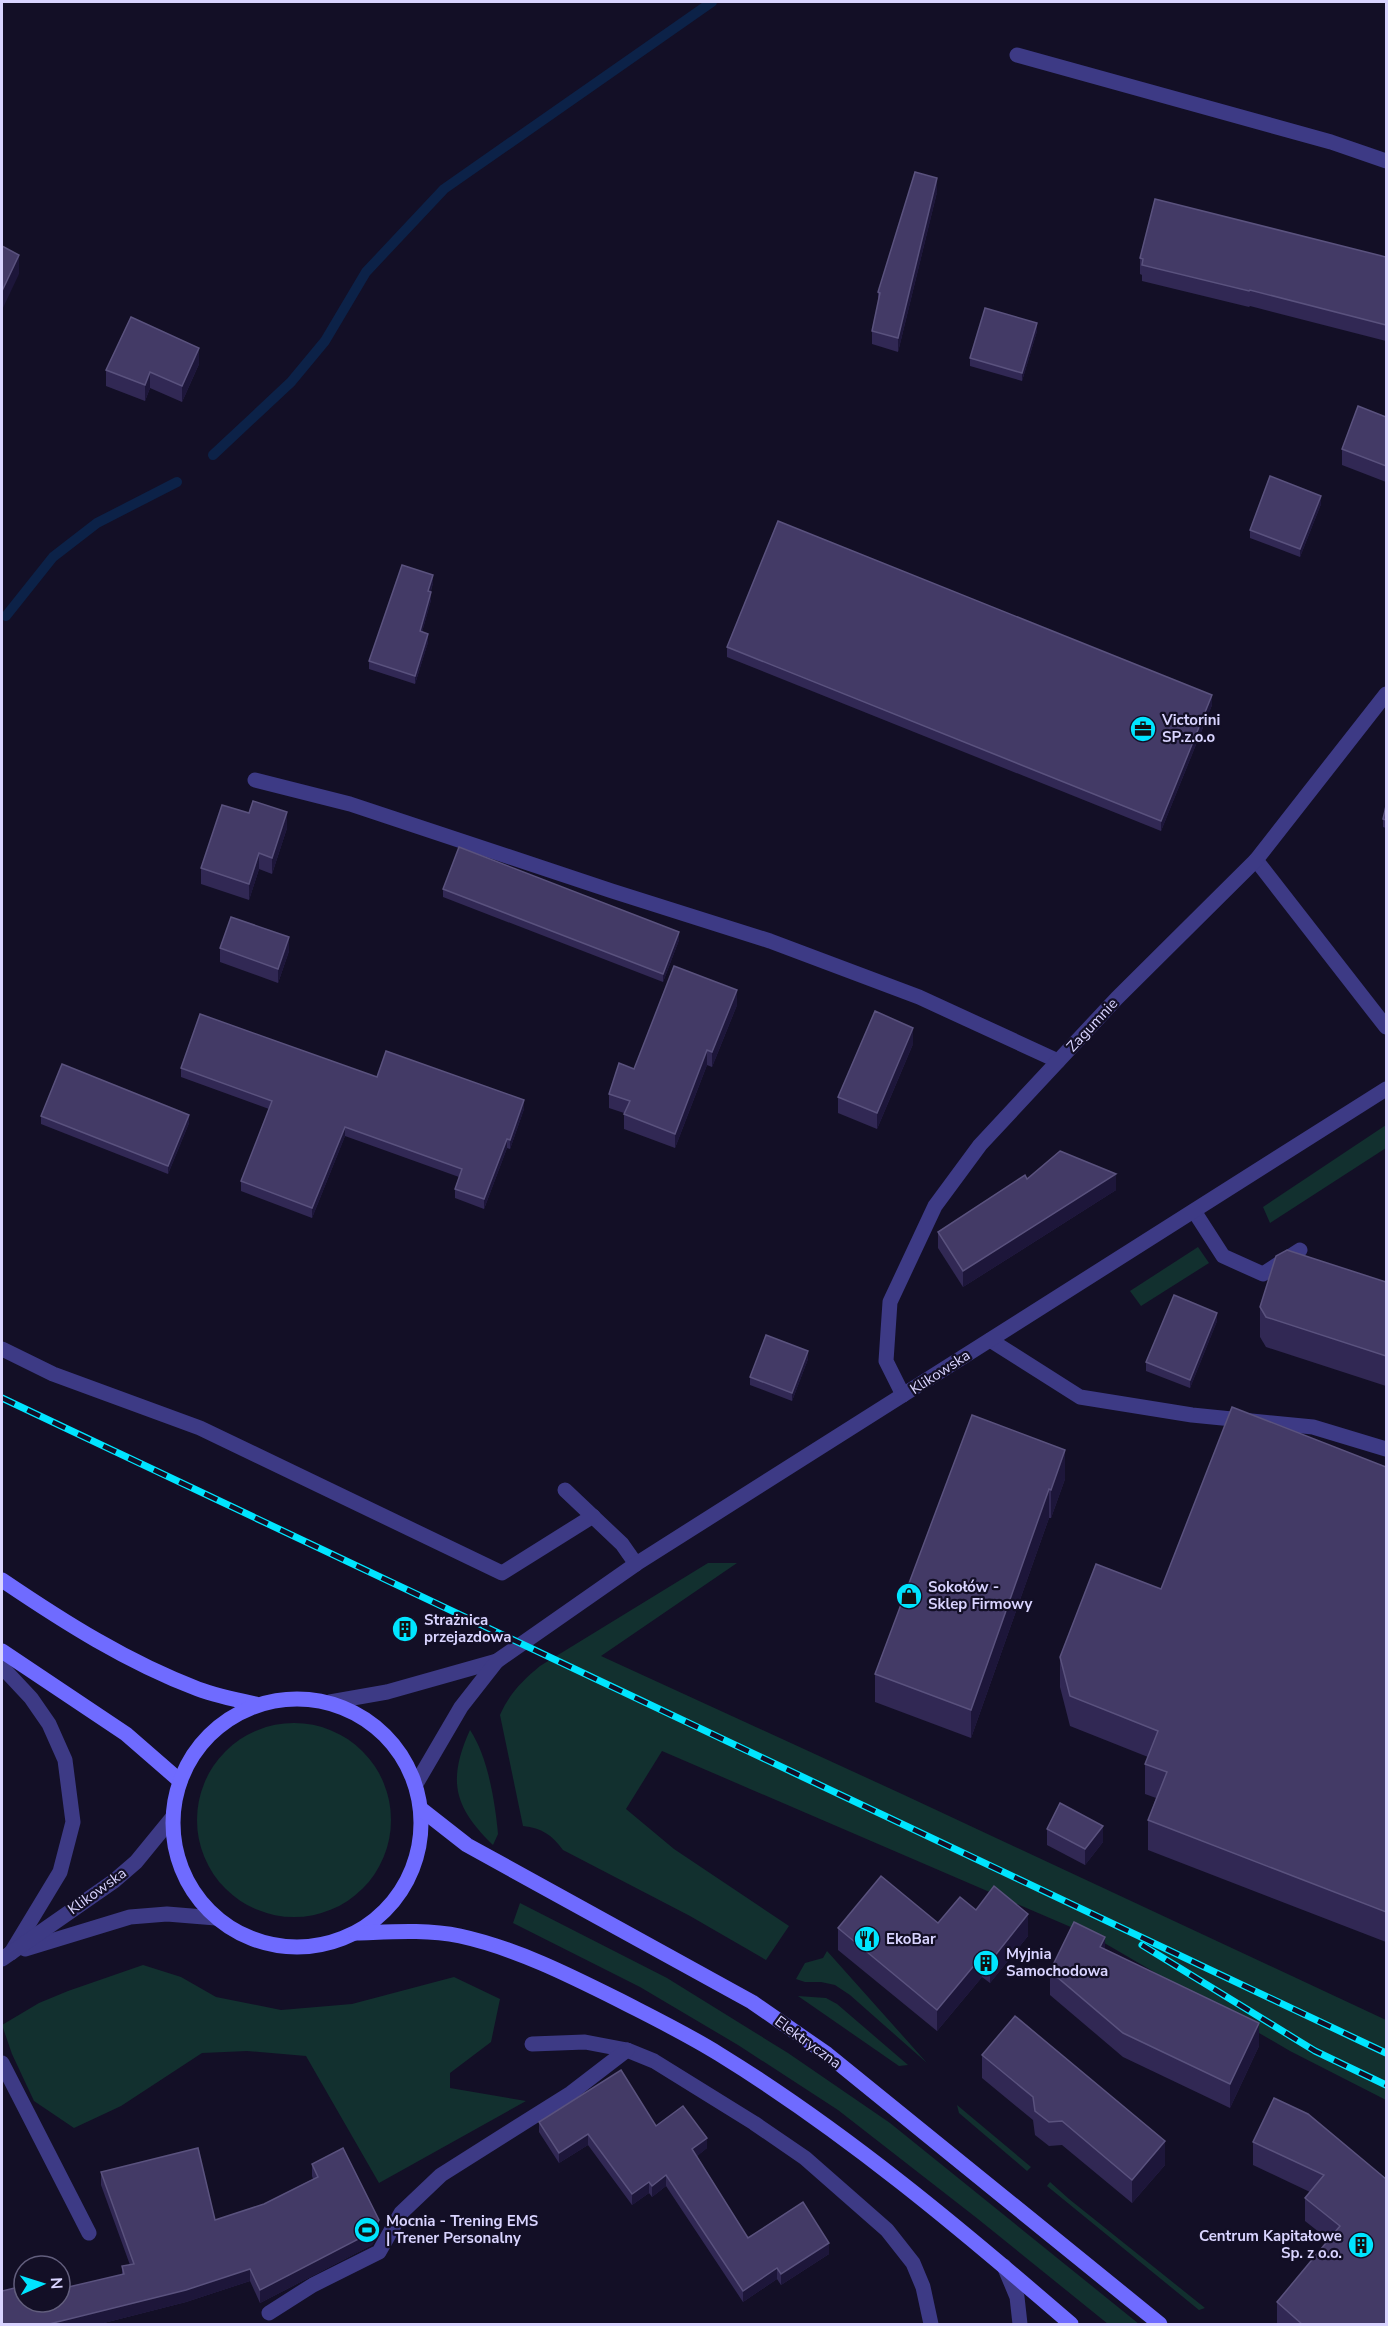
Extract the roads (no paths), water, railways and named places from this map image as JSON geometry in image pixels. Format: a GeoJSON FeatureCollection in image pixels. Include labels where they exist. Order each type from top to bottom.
{"type":"FeatureCollection","features":[{"type":"Feature","properties":{"kind":"main road"},"geometry":{"type":"LineString","coordinates":[[2,1580],[75,1629],[137,1663],[200,1690],[256,1704]]}},
{"type":"Feature","properties":{"kind":"main road"},"geometry":{"type":"LineString","coordinates":[[2,1651],[126,1734],[180,1781]]}},
{"type":"Feature","properties":{"kind":"main road"},"geometry":{"type":"LineString","coordinates":[[305,1698],[330,1702],[353,1711],[374,1724],[392,1741],[406,1761],[416,1784],[421,1809],[417,1858],[408,1881],[394,1902],[356,1933],[333,1942],[308,1947],[283,1947],[260,1942],[236,1932],[216,1918],[200,1902],[188,1883],[179,1862],[172,1818],[180,1781],[196,1748],[223,1722],[256,1704],[280,1699],[305,1698]]}},
{"type":"Feature","properties":{"kind":"main road","name":"Elektryczna"},"geometry":{"type":"LineString","coordinates":[[421,1809],[466,1845],[752,2002],[827,2054],[1160,2325]]}},
{"type":"Feature","properties":{"kind":"main road"},"geometry":{"type":"LineString","coordinates":[[356,1933],[436,1932],[492,1945],[547,1966],[718,2053],[776,2091],[927,2202],[1071,2325]]}},
{"type":"Feature","properties":{"kind":"street"},"geometry":{"type":"LineString","coordinates":[[1017,55],[1331,142],[1386,161]]}},
{"type":"Feature","properties":{"kind":"street","name":"Zagumnie"},"geometry":{"type":"LineString","coordinates":[[903,1395],[886,1361],[890,1302],[935,1206],[980,1144],[1117,998],[1256,860],[1386,694]]}},
{"type":"Feature","properties":{"kind":"street"},"geometry":{"type":"LineString","coordinates":[[255,780],[350,804],[770,941],[919,997],[1058,1061]]}},
{"type":"Feature","properties":{"kind":"street"},"geometry":{"type":"LineString","coordinates":[[1256,860],[1386,1027]]}},
{"type":"Feature","properties":{"kind":"street","name":"Klikowska"},"geometry":{"type":"LineString","coordinates":[[416,1784],[461,1707],[497,1661],[636,1564],[1386,1089]]}},
{"type":"Feature","properties":{"kind":"street"},"geometry":{"type":"LineString","coordinates":[[1194,1211],[1223,1256],[1263,1274],[1300,1250]]}},
{"type":"Feature","properties":{"kind":"street"},"geometry":{"type":"LineString","coordinates":[[990,1340],[1080,1397],[1192,1415],[1313,1427],[1386,1449]]}},
{"type":"Feature","properties":{"kind":"street"},"geometry":{"type":"LineString","coordinates":[[2,1349],[53,1374],[200,1428],[502,1573],[593,1516]]}},
{"type":"Feature","properties":{"kind":"street"},"geometry":{"type":"LineString","coordinates":[[565,1490],[622,1544],[636,1564]]}},
{"type":"Feature","properties":{"kind":"street","name":"Klikowska"},"geometry":{"type":"LineString","coordinates":[[330,1702],[396,1690],[497,1661]]}},
{"type":"Feature","properties":{"kind":"street"},"geometry":{"type":"LineString","coordinates":[[2,1667],[31,1698],[49,1724],[64,1760],[73,1822],[60,1872],[6,1956]]}},
{"type":"Feature","properties":{"kind":"street","name":"Klikowska"},"geometry":{"type":"LineString","coordinates":[[6,1956],[114,1881],[136,1862],[172,1818]]}},
{"type":"Feature","properties":{"kind":"street","name":"Klikowska"},"geometry":{"type":"LineString","coordinates":[[6,1956],[130,1917],[167,1914],[216,1918]]}},
{"type":"Feature","properties":{"kind":"street"},"geometry":{"type":"LineString","coordinates":[[532,2044],[585,2042],[627,2050],[654,2061],[754,2123],[805,2158],[887,2230],[913,2263],[923,2287],[931,2325]]}},
{"type":"Feature","properties":{"kind":"street"},"geometry":{"type":"LineString","coordinates":[[269,2313],[313,2285],[380,2252],[401,2213],[441,2175],[571,2093],[627,2050]]}},
{"type":"Feature","properties":{"kind":"street"},"geometry":{"type":"LineString","coordinates":[[2,2063],[89,2234]]}},
{"type":"Feature","properties":{"kind":"street"},"geometry":{"type":"LineString","coordinates":[[1004,2266],[1017,2297],[1020,2325]]}},
{"type":"Feature","properties":{"kind":"waterway"},"geometry":{"type":"LineString","coordinates":[[213,455],[291,382],[325,341],[366,272],[444,189],[712,2]]}},
{"type":"Feature","properties":{"kind":"waterway"},"geometry":{"type":"LineString","coordinates":[[6,616],[53,557],[97,523],[177,482]]}},
{"type":"Feature","properties":{"kind":"railway"},"geometry":{"type":"LineString","coordinates":[[2,1398],[1386,2053]]}},
{"type":"Feature","properties":{"kind":"railway"},"geometry":{"type":"LineString","coordinates":[[1142,1945],[1315,2051],[1386,2085]]}},
{"type":"Feature","properties":{"kind":"place","name":"Victorini SP.z.o.o"},"geometry":{"type":"Point","coordinates":[1143,729]}},
{"type":"Feature","properties":{"kind":"place","name":"Sokołów - Sklep Firmowy"},"geometry":{"type":"Point","coordinates":[909,1596]}},
{"type":"Feature","properties":{"kind":"place","name":"Strażnica przejazdowa"},"geometry":{"type":"Point","coordinates":[405,1629]}},
{"type":"Feature","properties":{"kind":"place","name":"EkoBar"},"geometry":{"type":"Point","coordinates":[867,1939]}},
{"type":"Feature","properties":{"kind":"place","name":"Myjnia Samochodowa"},"geometry":{"type":"Point","coordinates":[986,1963]}},
{"type":"Feature","properties":{"kind":"place","name":"Mocnia - Trening EMS | Trener Personalny"},"geometry":{"type":"Point","coordinates":[367,2230]}},
{"type":"Feature","properties":{"kind":"place","name":"Centrum Kapitałowe Sp. z o.o."},"geometry":{"type":"Point","coordinates":[1361,2245]}}]}
